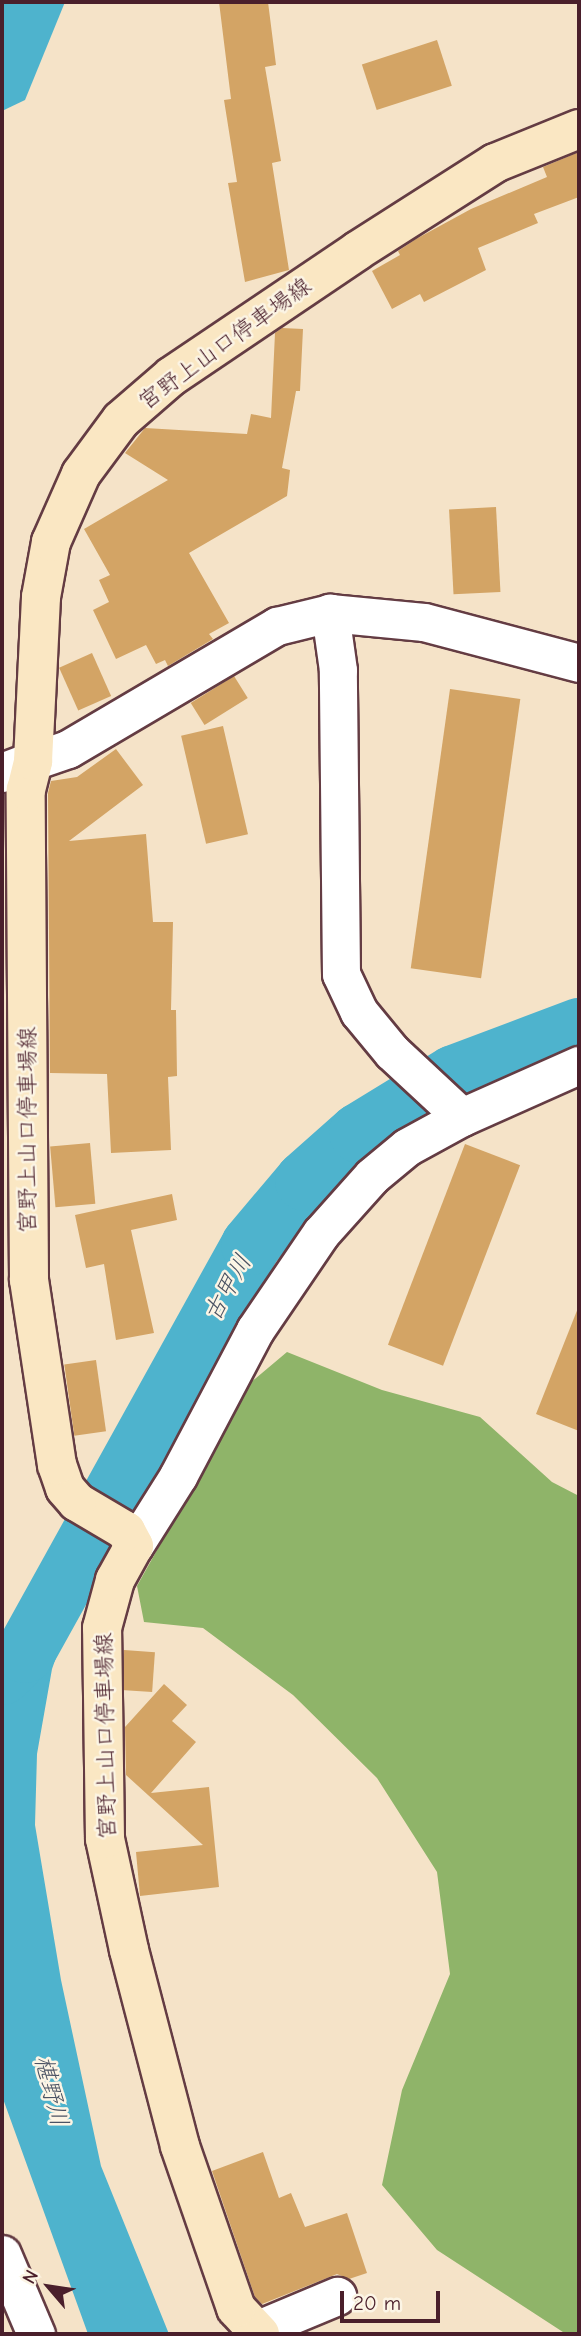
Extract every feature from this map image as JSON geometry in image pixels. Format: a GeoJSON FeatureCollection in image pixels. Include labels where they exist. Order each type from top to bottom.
{"type":"FeatureCollection","features":[{"type":"Feature","properties":{"kind":"main road","name":"宮野上山口停車場線"},"geometry":{"type":"LineString","coordinates":[[259,2332],[236,2308],[180,2146],[129,1951],[105,1839],[102,1628],[130,1539],[77,1502],[65,1488],[57,1465],[29,1280],[26,790],[16,767],[51,542],[81,474],[121,420],[172,376],[357,251],[495,163],[579,129]]}},
{"type":"Feature","properties":{"kind":"street"},"geometry":{"type":"LineString","coordinates":[[330,613],[338,670],[341,974],[359,1012],[457,1113]]}},
{"type":"Feature","properties":{"kind":"street"},"geometry":{"type":"LineString","coordinates":[[16,767],[68,749],[277,626],[330,613],[424,622],[579,663]]}},
{"type":"Feature","properties":{"kind":"street"},"geometry":{"type":"LineString","coordinates":[[130,1539],[178,1476],[255,1330],[321,1233],[372,1176],[407,1147],[457,1113],[579,1065]]}},
{"type":"Feature","properties":{"kind":"street"},"geometry":{"type":"LineString","coordinates":[[2,2255],[36,2334]]}},
{"type":"Feature","properties":{"kind":"street"},"geometry":{"type":"LineString","coordinates":[[259,2332],[337,2296]]}},
{"type":"Feature","properties":{"kind":"green space"},"geometry":{"type":"Polygon","coordinates":[[[287,1352],[382,1390],[480,1417],[552,1482],[579,1496],[579,2334],[566,2334],[437,2250],[382,2185],[402,2090],[450,1974],[437,1872],[377,1778],[293,1695],[203,1628],[144,1622],[137,1586],[250,1383],[287,1352]]]}},
{"type":"Feature","properties":{"kind":"water"},"geometry":{"type":"Polygon","coordinates":[[[2,2],[65,2],[25,100],[2,111],[2,2]]]}},
{"type":"Feature","properties":{"kind":"water","name":"椹野川"},"geometry":{"type":"Polygon","coordinates":[[[84,1578],[52,1669],[37,1754],[35,1825],[61,1980],[101,2166],[169,2334],[88,2334],[2,2096],[2,1649],[17,1649],[48,1595],[84,1578]]]}},
{"type":"Feature","properties":{"kind":"building"},"geometry":{"type":"Polygon","coordinates":[[[219,2],[268,2],[276,65],[265,67],[281,161],[272,163],[289,270],[245,282],[228,183],[237,182],[224,100],[231,99],[219,2]]]}},
{"type":"Feature","properties":{"kind":"building"},"geometry":{"type":"Polygon","coordinates":[[[437,40],[452,86],[377,110],[362,64],[437,40]]]}},
{"type":"Feature","properties":{"kind":"building"},"geometry":{"type":"Polygon","coordinates":[[[579,152],[579,197],[534,214],[538,223],[478,248],[486,270],[424,302],[420,294],[392,309],[372,271],[400,255],[398,251],[416,239],[471,209],[547,177],[543,167],[579,152]]]}},
{"type":"Feature","properties":{"kind":"building"},"geometry":{"type":"Polygon","coordinates":[[[282,328],[303,329],[300,391],[296,391],[282,468],[290,470],[287,496],[189,553],[229,623],[209,634],[213,639],[168,666],[165,660],[156,664],[146,645],[116,659],[93,610],[109,602],[99,580],[110,575],[84,529],[168,480],[125,453],[145,428],[247,434],[251,414],[271,418],[275,333],[282,328]]]}},
{"type":"Feature","properties":{"kind":"building"},"geometry":{"type":"Polygon","coordinates":[[[496,507],[500,592],[454,594],[449,509],[496,507]]]}},
{"type":"Feature","properties":{"kind":"building"},"geometry":{"type":"Polygon","coordinates":[[[92,653],[111,696],[78,711],[59,668],[92,653]]]}},
{"type":"Feature","properties":{"kind":"building"},"geometry":{"type":"Polygon","coordinates":[[[234,676],[248,698],[205,725],[191,703],[234,676]]]}},
{"type":"Feature","properties":{"kind":"building"},"geometry":{"type":"Polygon","coordinates":[[[450,689],[520,699],[481,978],[411,968],[450,689]]]}},
{"type":"Feature","properties":{"kind":"building"},"geometry":{"type":"Polygon","coordinates":[[[223,726],[248,834],[206,844],[181,736],[223,726]]]}},
{"type":"Feature","properties":{"kind":"building"},"geometry":{"type":"Polygon","coordinates":[[[116,749],[143,785],[69,841],[146,834],[153,922],[173,922],[171,1010],[176,1010],[177,1076],[168,1077],[171,1150],[111,1153],[107,1074],[50,1073],[48,793],[51,781],[77,777],[116,749]]]}},
{"type":"Feature","properties":{"kind":"building"},"geometry":{"type":"Polygon","coordinates":[[[90,1143],[95,1204],[55,1207],[50,1146],[90,1143]]]}},
{"type":"Feature","properties":{"kind":"building"},"geometry":{"type":"Polygon","coordinates":[[[465,1144],[520,1165],[443,1366],[388,1345],[465,1144]]]}},
{"type":"Feature","properties":{"kind":"building"},"geometry":{"type":"Polygon","coordinates":[[[172,1194],[177,1220],[131,1230],[154,1333],[116,1340],[104,1264],[86,1268],[75,1215],[172,1194]]]}},
{"type":"Feature","properties":{"kind":"building"},"geometry":{"type":"Polygon","coordinates":[[[579,1309],[579,1431],[536,1414],[579,1309]]]}},
{"type":"Feature","properties":{"kind":"building"},"geometry":{"type":"Polygon","coordinates":[[[96,1360],[106,1431],[74,1436],[64,1364],[96,1360]]]}},
{"type":"Feature","properties":{"kind":"building"},"geometry":{"type":"Polygon","coordinates":[[[124,1650],[155,1652],[152,1692],[121,1690],[124,1650]]]}},
{"type":"Feature","properties":{"kind":"building"},"geometry":{"type":"Polygon","coordinates":[[[164,1684],[187,1705],[172,1721],[196,1742],[151,1793],[209,1787],[219,1887],[140,1896],[136,1852],[203,1845],[126,1775],[125,1727],[164,1684]]]}},
{"type":"Feature","properties":{"kind":"building"},"geometry":{"type":"Polygon","coordinates":[[[263,2152],[279,2198],[291,2193],[305,2227],[347,2213],[367,2273],[349,2279],[337,2274],[262,2304],[255,2297],[212,2171],[263,2152]]]}},
{"type":"Feature","properties":{"kind":"waterway","name":"古甲川"},"geometry":{"type":"LineString","coordinates":[[2,1675],[25,1653],[251,1245],[305,1181],[359,1133],[454,1075],[579,1028]]}}]}
